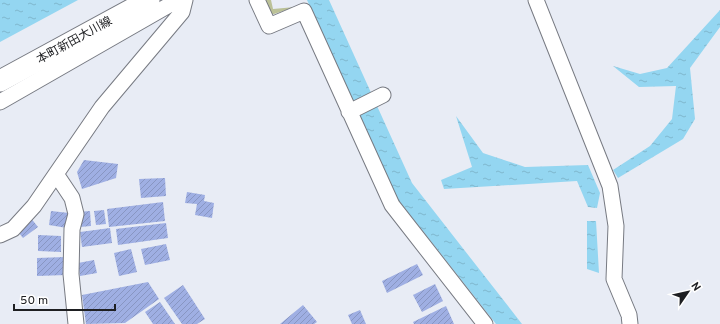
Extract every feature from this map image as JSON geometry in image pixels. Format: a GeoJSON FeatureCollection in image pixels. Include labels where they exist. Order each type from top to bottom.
{"type":"FeatureCollection","features":[{"type":"Feature","properties":{"kind":"main road","name":"本町新田大川線"},"geometry":{"type":"LineString","coordinates":[[0,81],[149,0]]}},
{"type":"Feature","properties":{"kind":"street"},"geometry":{"type":"LineString","coordinates":[[0,102],[178,0]]}},
{"type":"Feature","properties":{"kind":"street"},"geometry":{"type":"LineString","coordinates":[[0,235],[13,229],[34,206],[102,107],[182,12],[184,0]]}},
{"type":"Feature","properties":{"kind":"street"},"geometry":{"type":"LineString","coordinates":[[257,0],[269,26],[304,11],[392,205],[486,324]]}},
{"type":"Feature","properties":{"kind":"street"},"geometry":{"type":"LineString","coordinates":[[536,0],[610,186],[616,226],[614,280],[629,315],[630,324]]}},
{"type":"Feature","properties":{"kind":"street"},"geometry":{"type":"LineString","coordinates":[[349,112],[383,95]]}},
{"type":"Feature","properties":{"kind":"street"},"geometry":{"type":"LineString","coordinates":[[56,174],[72,198],[76,214],[72,229],[71,274],[76,324]]}},
{"type":"Feature","properties":{"kind":"green space"},"geometry":{"type":"Polygon","coordinates":[[[264,0],[271,0],[273,9],[295,7],[271,15],[264,0]]]}},
{"type":"Feature","properties":{"kind":"water"},"geometry":{"type":"Polygon","coordinates":[[[0,0],[78,0],[0,42],[0,0]]]}},
{"type":"Feature","properties":{"kind":"water"},"geometry":{"type":"Polygon","coordinates":[[[307,0],[329,0],[412,183],[522,324],[496,324],[396,197],[307,0]]]}},
{"type":"Feature","properties":{"kind":"water"},"geometry":{"type":"Polygon","coordinates":[[[720,10],[720,27],[690,68],[695,119],[683,139],[618,178],[613,170],[650,146],[672,119],[676,86],[639,87],[613,66],[640,74],[667,68],[720,10]]]}},
{"type":"Feature","properties":{"kind":"water"},"geometry":{"type":"Polygon","coordinates":[[[456,116],[483,153],[525,167],[588,165],[600,193],[597,208],[588,207],[577,181],[444,189],[441,180],[472,167],[456,116]]]}},
{"type":"Feature","properties":{"kind":"water"},"geometry":{"type":"Polygon","coordinates":[[[587,221],[596,221],[599,273],[587,269],[587,221]]]}},
{"type":"Feature","properties":{"kind":"building"},"geometry":{"type":"Polygon","coordinates":[[[84,160],[118,164],[116,178],[82,189],[77,172],[84,160]]]}},
{"type":"Feature","properties":{"kind":"building"},"geometry":{"type":"Polygon","coordinates":[[[165,178],[166,196],[141,198],[139,179],[165,178]]]}},
{"type":"Feature","properties":{"kind":"building"},"geometry":{"type":"Polygon","coordinates":[[[187,192],[205,195],[204,201],[214,203],[212,218],[195,215],[197,204],[185,203],[187,192]]]}},
{"type":"Feature","properties":{"kind":"building"},"geometry":{"type":"Polygon","coordinates":[[[163,202],[165,221],[109,227],[107,209],[163,202]]]}},
{"type":"Feature","properties":{"kind":"building"},"geometry":{"type":"Polygon","coordinates":[[[104,210],[106,224],[96,225],[94,211],[104,210]]]}},
{"type":"Feature","properties":{"kind":"building"},"geometry":{"type":"Polygon","coordinates":[[[51,211],[69,213],[67,228],[49,225],[51,211]]]}},
{"type":"Feature","properties":{"kind":"building"},"geometry":{"type":"Polygon","coordinates":[[[90,211],[91,226],[80,227],[78,212],[90,211]]]}},
{"type":"Feature","properties":{"kind":"building"},"geometry":{"type":"Polygon","coordinates":[[[30,217],[38,227],[23,238],[15,228],[30,217]]]}},
{"type":"Feature","properties":{"kind":"building"},"geometry":{"type":"Polygon","coordinates":[[[166,223],[168,238],[118,245],[116,229],[166,223]]]}},
{"type":"Feature","properties":{"kind":"building"},"geometry":{"type":"Polygon","coordinates":[[[110,228],[112,243],[82,247],[80,232],[110,228]]]}},
{"type":"Feature","properties":{"kind":"building"},"geometry":{"type":"Polygon","coordinates":[[[38,235],[61,236],[61,252],[38,251],[38,235]]]}},
{"type":"Feature","properties":{"kind":"building"},"geometry":{"type":"Polygon","coordinates":[[[166,244],[170,260],[145,265],[141,249],[166,244]]]}},
{"type":"Feature","properties":{"kind":"building"},"geometry":{"type":"Polygon","coordinates":[[[131,249],[137,272],[119,276],[114,253],[131,249]]]}},
{"type":"Feature","properties":{"kind":"building"},"geometry":{"type":"Polygon","coordinates":[[[65,257],[66,275],[37,276],[37,258],[65,257]]]}},
{"type":"Feature","properties":{"kind":"building"},"geometry":{"type":"Polygon","coordinates":[[[94,260],[97,273],[80,276],[78,263],[94,260]]]}},
{"type":"Feature","properties":{"kind":"building"},"geometry":{"type":"Polygon","coordinates":[[[417,264],[423,275],[387,293],[382,281],[417,264]]]}},
{"type":"Feature","properties":{"kind":"building"},"geometry":{"type":"Polygon","coordinates":[[[148,282],[159,299],[125,323],[86,324],[82,295],[148,282]]]}},
{"type":"Feature","properties":{"kind":"building"},"geometry":{"type":"Polygon","coordinates":[[[435,284],[443,301],[422,312],[413,295],[435,284]]]}},
{"type":"Feature","properties":{"kind":"building"},"geometry":{"type":"Polygon","coordinates":[[[183,285],[205,319],[197,324],[182,324],[164,298],[183,285]]]}},
{"type":"Feature","properties":{"kind":"building"},"geometry":{"type":"Polygon","coordinates":[[[160,302],[175,324],[153,324],[145,312],[160,302]]]}},
{"type":"Feature","properties":{"kind":"building"},"geometry":{"type":"Polygon","coordinates":[[[303,305],[317,322],[314,324],[280,324],[303,305]]]}},
{"type":"Feature","properties":{"kind":"building"},"geometry":{"type":"Polygon","coordinates":[[[446,306],[454,324],[414,324],[413,322],[446,306]]]}},
{"type":"Feature","properties":{"kind":"building"},"geometry":{"type":"Polygon","coordinates":[[[360,310],[366,324],[352,324],[348,315],[360,310]]]}}]}
